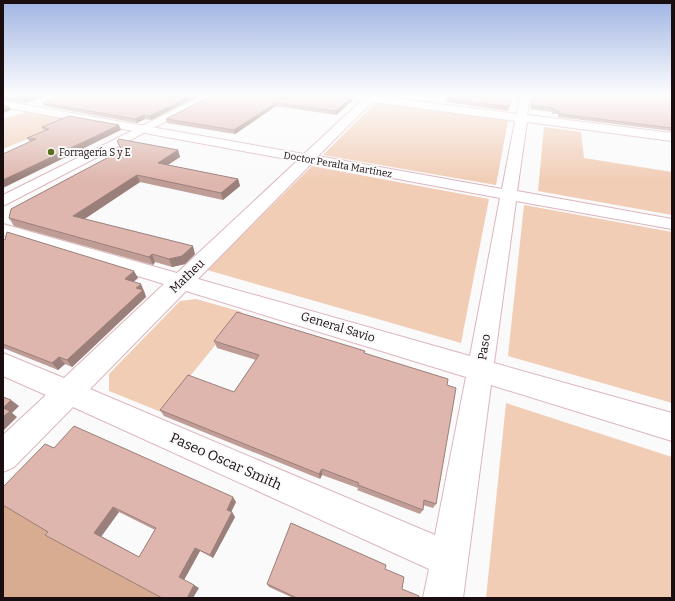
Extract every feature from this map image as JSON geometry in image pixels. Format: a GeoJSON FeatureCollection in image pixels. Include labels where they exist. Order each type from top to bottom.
{"type":"FeatureCollection","features":[{"type":"Feature","properties":{"kind":"street","name":"Doctor Peralta Martínez"},"geometry":{"type":"LineString","coordinates":[[116,124],[672,224]]}},
{"type":"Feature","properties":{"kind":"street"},"geometry":{"type":"LineString","coordinates":[[3,201],[154,124]]}},
{"type":"Feature","properties":{"kind":"street","name":"Matheu"},"geometry":{"type":"LineString","coordinates":[[3,456],[343,124]]}},
{"type":"Feature","properties":{"kind":"street","name":"Paso"},"geometry":{"type":"LineString","coordinates":[[443,598],[520,124]]}},
{"type":"Feature","properties":{"kind":"street"},"geometry":{"type":"LineString","coordinates":[[569,124],[672,137]]}},
{"type":"Feature","properties":{"kind":"street","name":"General Savio"},"geometry":{"type":"LineString","coordinates":[[3,228],[672,427]]}},
{"type":"Feature","properties":{"kind":"street","name":"Paseo Oscar Smith"},"geometry":{"type":"LineString","coordinates":[[3,364],[449,559]]}},
{"type":"Feature","properties":{"kind":"shaded area"},"geometry":{"type":"Polygon","coordinates":[[[3,124],[63,124],[3,149],[3,124]]]}},
{"type":"Feature","properties":{"kind":"shaded area"},"geometry":{"type":"Polygon","coordinates":[[[354,124],[507,124],[496,185],[323,155],[354,124]]]}},
{"type":"Feature","properties":{"kind":"shaded area"},"geometry":{"type":"Polygon","coordinates":[[[544,127],[581,132],[584,158],[672,172],[672,215],[538,191],[544,127]]]}},
{"type":"Feature","properties":{"kind":"shaded area"},"geometry":{"type":"Polygon","coordinates":[[[312,166],[489,199],[461,343],[207,270],[312,166]]]}},
{"type":"Feature","properties":{"kind":"shaded area"},"geometry":{"type":"Polygon","coordinates":[[[524,205],[672,232],[672,403],[508,356],[524,205]]]}},
{"type":"Feature","properties":{"kind":"shaded area"},"geometry":{"type":"Polygon","coordinates":[[[196,299],[242,312],[161,412],[109,391],[109,374],[180,301],[196,299]]]}},
{"type":"Feature","properties":{"kind":"shaded area"},"geometry":{"type":"Polygon","coordinates":[[[506,403],[672,457],[672,598],[486,598],[506,403]]]}},
{"type":"Feature","properties":{"kind":"shaded area"},"geometry":{"type":"Polygon","coordinates":[[[3,487],[180,579],[168,598],[3,598],[3,487]]]}},
{"type":"Feature","properties":{"kind":"building"},"geometry":{"type":"Polygon","coordinates":[[[49,124],[119,125],[3,180],[3,154],[36,139],[27,138],[49,129],[42,127],[49,124]]]}},
{"type":"Feature","properties":{"kind":"building"},"geometry":{"type":"Polygon","coordinates":[[[197,124],[243,124],[234,130],[197,124]]]}},
{"type":"Feature","properties":{"kind":"building"},"geometry":{"type":"Polygon","coordinates":[[[640,124],[672,124],[672,128],[640,124]]]}},
{"type":"Feature","properties":{"kind":"building"},"geometry":{"type":"Polygon","coordinates":[[[119,139],[178,150],[158,163],[238,179],[221,193],[137,175],[73,216],[193,246],[182,256],[169,259],[152,254],[149,257],[9,218],[11,209],[122,150],[117,141],[119,139]]]}},
{"type":"Feature","properties":{"kind":"building"},"geometry":{"type":"Polygon","coordinates":[[[7,232],[134,271],[125,279],[141,284],[136,288],[143,290],[67,360],[59,357],[52,363],[3,344],[3,239],[5,240],[7,232]]]}},
{"type":"Feature","properties":{"kind":"building"},"geometry":{"type":"Polygon","coordinates":[[[237,312],[365,351],[364,353],[448,379],[447,385],[456,388],[436,504],[424,500],[423,510],[358,485],[359,483],[322,469],[319,474],[160,410],[188,375],[234,392],[259,355],[214,341],[237,312]]]}},
{"type":"Feature","properties":{"kind":"building"},"geometry":{"type":"Polygon","coordinates":[[[3,397],[11,400],[3,408],[3,397]]]}},
{"type":"Feature","properties":{"kind":"building"},"geometry":{"type":"Polygon","coordinates":[[[3,408],[10,411],[3,417],[3,408]]]}},
{"type":"Feature","properties":{"kind":"building"},"geometry":{"type":"Polygon","coordinates":[[[74,426],[233,497],[227,510],[232,512],[210,555],[195,548],[179,577],[194,585],[187,598],[162,598],[45,535],[48,532],[3,505],[3,487],[45,444],[54,448],[74,426]],[[113,507],[94,533],[139,557],[156,528],[113,507]]]}},
{"type":"Feature","properties":{"kind":"building"},"geometry":{"type":"Polygon","coordinates":[[[291,523],[386,565],[385,569],[404,577],[402,589],[419,596],[419,598],[297,598],[267,584],[291,523]]]}},
{"type":"Feature","properties":{"kind":"place","name":"Forragería S y E"},"geometry":{"type":"Point","coordinates":[51,152]}}]}
